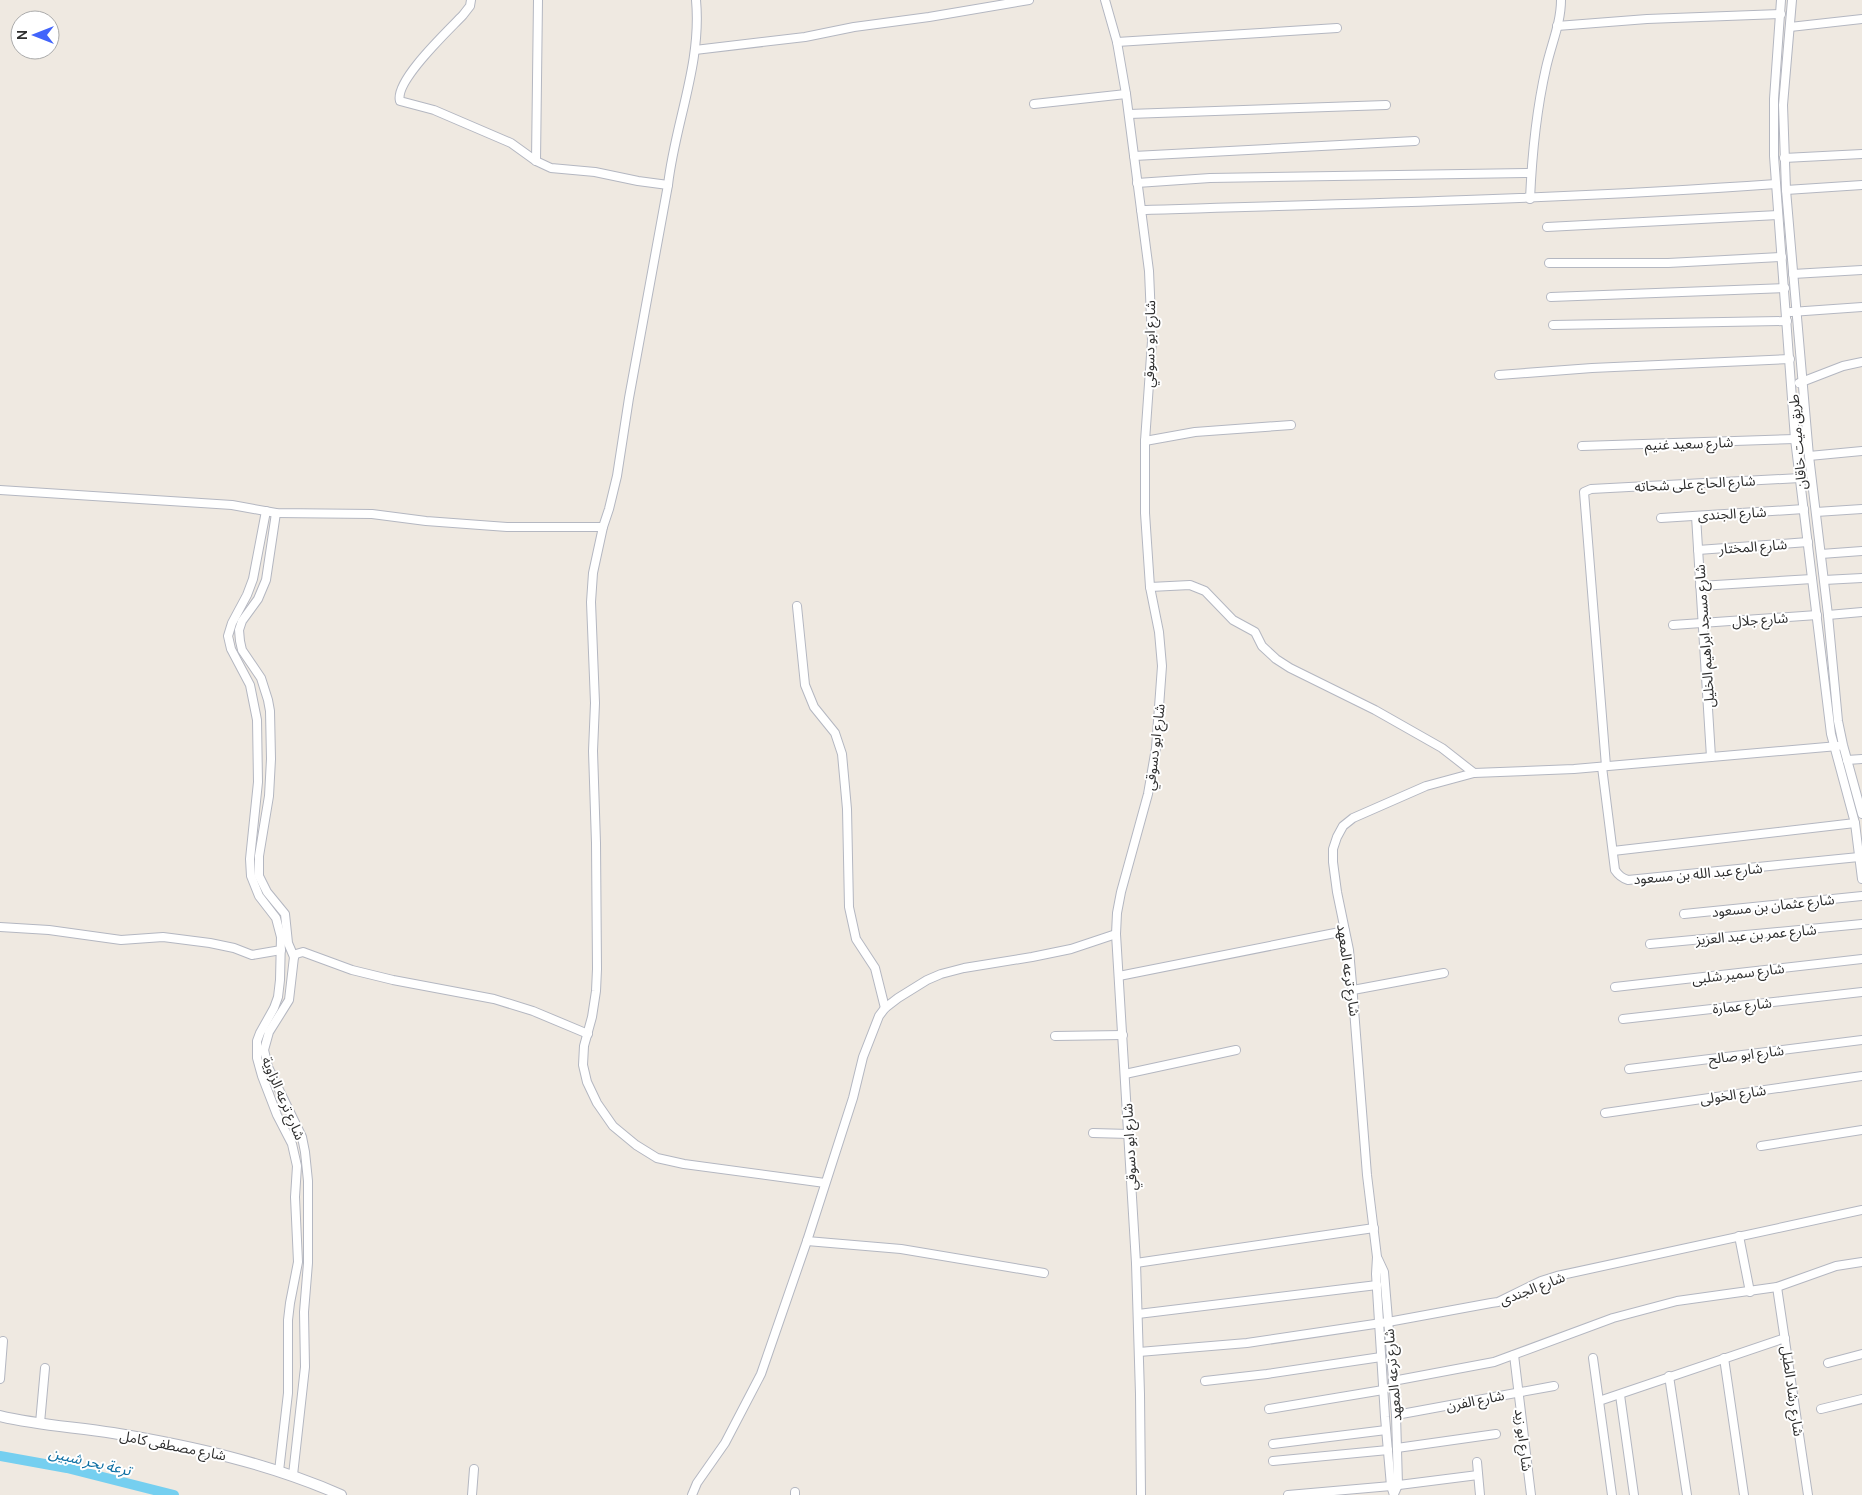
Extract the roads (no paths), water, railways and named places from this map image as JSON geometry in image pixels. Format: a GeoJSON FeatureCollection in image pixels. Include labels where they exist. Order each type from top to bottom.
{"type":"FeatureCollection","features":[{"type":"Feature","properties":{"kind":"main road","name":"شارع مصطفى كامل"},"geometry":{"type":"LineString","coordinates":[[0,1416],[114,1434],[214,1453],[293,1475],[341,1495]]}},
{"type":"Feature","properties":{"kind":"street"},"geometry":{"type":"LineString","coordinates":[[471,0],[470,6],[464,15],[415,66],[406,80],[399,99],[403,102],[434,110],[512,143],[551,168],[595,172],[668,185]]}},
{"type":"Feature","properties":{"kind":"street"},"geometry":{"type":"LineString","coordinates":[[536,160],[538,0]]}},
{"type":"Feature","properties":{"kind":"street"},"geometry":{"type":"LineString","coordinates":[[696,0],[696,41],[690,80],[671,164],[617,476],[593,573],[591,602],[595,703],[593,751],[597,969],[596,991],[584,1046],[583,1065],[587,1082],[597,1103],[613,1126],[636,1145],[657,1158],[684,1164],[825,1183]]}},
{"type":"Feature","properties":{"kind":"street"},"geometry":{"type":"LineString","coordinates":[[695,50],[790,39],[854,27],[929,17],[1029,0]]}},
{"type":"Feature","properties":{"kind":"street","name":"شارع ابو دسوقي"},"geometry":{"type":"LineString","coordinates":[[1105,0],[1117,42],[1126,94],[1149,271],[1152,314],[1151,362],[1145,440],[1145,513],[1150,587],[1161,646],[1162,666],[1156,748],[1148,794],[1118,901],[1116,934],[1136,1263],[1141,1495]]}},
{"type":"Feature","properties":{"kind":"street"},"geometry":{"type":"LineString","coordinates":[[1530,199],[1534,127],[1546,68],[1560,17],[1561,0]]}},
{"type":"Feature","properties":{"kind":"street","name":"طريق ميت خاقان"},"geometry":{"type":"LineString","coordinates":[[1781,0],[1774,99],[1776,184],[1795,439],[1829,720],[1833,746],[1858,828],[1862,880]]}},
{"type":"Feature","properties":{"kind":"street","name":"طريق ميت خاقان"},"geometry":{"type":"LineString","coordinates":[[1792,0],[1783,105],[1784,158],[1802,383],[1838,721],[1862,814]]}},
{"type":"Feature","properties":{"kind":"street"},"geometry":{"type":"LineString","coordinates":[[1557,26],[1647,19],[1781,14]]}},
{"type":"Feature","properties":{"kind":"street"},"geometry":{"type":"LineString","coordinates":[[1790,26],[1862,19]]}},
{"type":"Feature","properties":{"kind":"street"},"geometry":{"type":"LineString","coordinates":[[1117,42],[1337,28]]}},
{"type":"Feature","properties":{"kind":"street"},"geometry":{"type":"LineString","coordinates":[[1034,104],[1126,94]]}},
{"type":"Feature","properties":{"kind":"street"},"geometry":{"type":"LineString","coordinates":[[1128,114],[1386,105]]}},
{"type":"Feature","properties":{"kind":"street"},"geometry":{"type":"LineString","coordinates":[[1134,156],[1415,141]]}},
{"type":"Feature","properties":{"kind":"street"},"geometry":{"type":"LineString","coordinates":[[1784,158],[1862,154]]}},
{"type":"Feature","properties":{"kind":"street"},"geometry":{"type":"LineString","coordinates":[[1137,183],[1244,177],[1531,173]]}},
{"type":"Feature","properties":{"kind":"street"},"geometry":{"type":"LineString","coordinates":[[1141,210],[1530,199],[1776,184]]}},
{"type":"Feature","properties":{"kind":"street"},"geometry":{"type":"LineString","coordinates":[[1786,190],[1862,185]]}},
{"type":"Feature","properties":{"kind":"street"},"geometry":{"type":"LineString","coordinates":[[1547,227],[1778,216]]}},
{"type":"Feature","properties":{"kind":"street"},"geometry":{"type":"LineString","coordinates":[[1549,263],[1668,263],[1782,257]]}},
{"type":"Feature","properties":{"kind":"street"},"geometry":{"type":"LineString","coordinates":[[1793,274],[1862,270]]}},
{"type":"Feature","properties":{"kind":"street"},"geometry":{"type":"LineString","coordinates":[[1552,297],[1785,288]]}},
{"type":"Feature","properties":{"kind":"street"},"geometry":{"type":"LineString","coordinates":[[1787,312],[1862,307]]}},
{"type":"Feature","properties":{"kind":"street"},"geometry":{"type":"LineString","coordinates":[[1553,326],[1787,321]]}},
{"type":"Feature","properties":{"kind":"street"},"geometry":{"type":"LineString","coordinates":[[1499,375],[1592,368],[1790,359]]}},
{"type":"Feature","properties":{"kind":"street"},"geometry":{"type":"LineString","coordinates":[[1792,385],[1802,383],[1843,366],[1862,362]]}},
{"type":"Feature","properties":{"kind":"street"},"geometry":{"type":"LineString","coordinates":[[1145,440],[1195,432],[1291,425]]}},
{"type":"Feature","properties":{"kind":"street","name":"شارع سعيد غنيم"},"geometry":{"type":"LineString","coordinates":[[1582,446],[1795,439]]}},
{"type":"Feature","properties":{"kind":"street"},"geometry":{"type":"LineString","coordinates":[[1809,456],[1862,450]]}},
{"type":"Feature","properties":{"kind":"street","name":"شارع الحاج على شحاته"},"geometry":{"type":"LineString","coordinates":[[1591,489],[1800,478]]}},
{"type":"Feature","properties":{"kind":"street","name":"شارع عبد الله بن مسعود"},"geometry":{"type":"LineString","coordinates":[[1591,489],[1586,490],[1584,495],[1604,766],[1612,851],[1615,870],[1618,876],[1628,880],[1859,857]]}},
{"type":"Feature","properties":{"kind":"street"},"geometry":{"type":"LineString","coordinates":[[0,490],[224,505],[276,513],[372,514],[426,521],[551,529],[603,527]]}},
{"type":"Feature","properties":{"kind":"street","name":"شارع الجندى"},"geometry":{"type":"LineString","coordinates":[[1661,518],[1804,509]]}},
{"type":"Feature","properties":{"kind":"street"},"geometry":{"type":"LineString","coordinates":[[1816,512],[1862,510]]}},
{"type":"Feature","properties":{"kind":"street","name":"شارع ترعه الزاوية"},"geometry":{"type":"LineString","coordinates":[[266,511],[253,579],[232,623],[228,636],[231,649],[254,696],[258,737],[258,782],[250,860],[251,876],[255,889],[273,912],[279,924],[282,950],[278,997],[260,1033],[256,1049],[262,1076],[277,1115],[292,1144],[297,1166],[295,1197],[298,1262],[289,1311],[287,1346],[288,1393],[279,1471]]}},
{"type":"Feature","properties":{"kind":"street","name":"شارع ترعه الزاوية"},"geometry":{"type":"LineString","coordinates":[[276,513],[266,580],[258,598],[242,621],[240,636],[242,650],[265,689],[270,711],[271,758],[269,796],[259,856],[259,876],[267,892],[285,914],[288,943],[294,957],[289,1000],[269,1032],[264,1050],[268,1067],[302,1137],[308,1181],[308,1263],[304,1312],[305,1373],[293,1475]]}},
{"type":"Feature","properties":{"kind":"street","name":"شارع مسجد ابراهيم الخليل"},"geometry":{"type":"LineString","coordinates":[[1696,516],[1711,757]]}},
{"type":"Feature","properties":{"kind":"street","name":"شارع المختار"},"geometry":{"type":"LineString","coordinates":[[1698,550],[1808,542]]}},
{"type":"Feature","properties":{"kind":"street"},"geometry":{"type":"LineString","coordinates":[[1821,554],[1862,551]]}},
{"type":"Feature","properties":{"kind":"street"},"geometry":{"type":"LineString","coordinates":[[1824,580],[1862,578]]}},
{"type":"Feature","properties":{"kind":"street"},"geometry":{"type":"LineString","coordinates":[[1700,586],[1812,579]]}},
{"type":"Feature","properties":{"kind":"street"},"geometry":{"type":"LineString","coordinates":[[1150,587],[1190,585],[1205,591],[1233,620],[1254,632],[1262,646],[1276,659],[1290,668],[1384,714],[1442,748],[1474,773]]}},
{"type":"Feature","properties":{"kind":"street"},"geometry":{"type":"LineString","coordinates":[[797,606],[805,685],[808,696],[814,707],[835,733],[842,754],[846,790],[849,907],[852,926],[856,939],[875,968],[885,1008]]}},
{"type":"Feature","properties":{"kind":"street"},"geometry":{"type":"LineString","coordinates":[[1828,614],[1862,612]]}},
{"type":"Feature","properties":{"kind":"street","name":"شارع جلال"},"geometry":{"type":"LineString","coordinates":[[1673,625],[1817,616]]}},
{"type":"Feature","properties":{"kind":"street","name":"شارع ترعه المعهد"},"geometry":{"type":"LineString","coordinates":[[1394,1486],[1386,1430],[1377,1286],[1377,1257],[1367,1175],[1353,990],[1333,856],[1337,837],[1343,826],[1353,818],[1426,786],[1474,773],[1542,772],[1843,745]]}},
{"type":"Feature","properties":{"kind":"street"},"geometry":{"type":"LineString","coordinates":[[1847,760],[1862,759]]}},
{"type":"Feature","properties":{"kind":"street"},"geometry":{"type":"LineString","coordinates":[[1612,851],[1858,828]]}},
{"type":"Feature","properties":{"kind":"street","name":"شارع عثمان بن مسعود"},"geometry":{"type":"LineString","coordinates":[[1684,914],[1862,896]]}},
{"type":"Feature","properties":{"kind":"street","name":"شارع عمر بن عبد العزيز"},"geometry":{"type":"LineString","coordinates":[[1650,944],[1862,924]]}},
{"type":"Feature","properties":{"kind":"street"},"geometry":{"type":"LineString","coordinates":[[0,927],[49,930],[114,940],[153,937],[179,939],[218,945],[252,955],[282,950]]}},
{"type":"Feature","properties":{"kind":"street"},"geometry":{"type":"LineString","coordinates":[[1119,976],[1345,931]]}},
{"type":"Feature","properties":{"kind":"street"},"geometry":{"type":"LineString","coordinates":[[692,1495],[697,1482],[725,1444],[761,1374],[807,1241],[853,1098],[873,1026],[885,1008],[921,984],[941,974],[964,968],[1071,949],[1116,934]]}},
{"type":"Feature","properties":{"kind":"street"},"geometry":{"type":"LineString","coordinates":[[294,957],[296,954],[303,952],[352,970],[392,980],[494,998],[533,1011],[588,1034]]}},
{"type":"Feature","properties":{"kind":"street","name":"شارع سمير شلبى"},"geometry":{"type":"LineString","coordinates":[[1615,987],[1862,959]]}},
{"type":"Feature","properties":{"kind":"street"},"geometry":{"type":"LineString","coordinates":[[1353,990],[1444,973]]}},
{"type":"Feature","properties":{"kind":"street","name":"شارع عمارة"},"geometry":{"type":"LineString","coordinates":[[1622,1019],[1862,992]]}},
{"type":"Feature","properties":{"kind":"street"},"geometry":{"type":"LineString","coordinates":[[1055,1036],[1123,1035]]}},
{"type":"Feature","properties":{"kind":"street","name":"شارع ابو صالح"},"geometry":{"type":"LineString","coordinates":[[1630,1069],[1862,1040]]}},
{"type":"Feature","properties":{"kind":"street"},"geometry":{"type":"LineString","coordinates":[[1125,1074],[1236,1050]]}},
{"type":"Feature","properties":{"kind":"street","name":"شارع الخولى"},"geometry":{"type":"LineString","coordinates":[[1604,1113],[1862,1076]]}},
{"type":"Feature","properties":{"kind":"street"},"geometry":{"type":"LineString","coordinates":[[1761,1146],[1862,1130]]}},
{"type":"Feature","properties":{"kind":"street"},"geometry":{"type":"LineString","coordinates":[[1093,1133],[1129,1134]]}},
{"type":"Feature","properties":{"kind":"street","name":"شارع الجندى"},"geometry":{"type":"LineString","coordinates":[[1139,1352],[1247,1343],[1379,1324],[1498,1302],[1541,1281],[1557,1276],[1862,1210]]}},
{"type":"Feature","properties":{"kind":"street"},"geometry":{"type":"LineString","coordinates":[[1136,1263],[1374,1228]]}},
{"type":"Feature","properties":{"kind":"street"},"geometry":{"type":"LineString","coordinates":[[1740,1236],[1750,1292]]}},
{"type":"Feature","properties":{"kind":"street"},"geometry":{"type":"LineString","coordinates":[[807,1241],[901,1249],[1044,1273]]}},
{"type":"Feature","properties":{"kind":"street","name":"شارع ترعه المعهد"},"geometry":{"type":"LineString","coordinates":[[1377,1257],[1384,1272],[1396,1415],[1397,1448],[1394,1495]]}},
{"type":"Feature","properties":{"kind":"street"},"geometry":{"type":"LineString","coordinates":[[1393,1381],[1494,1362],[1586,1327],[1657,1306],[1687,1299],[1777,1287],[1836,1266],[1862,1262]]}},
{"type":"Feature","properties":{"kind":"street"},"geometry":{"type":"LineString","coordinates":[[1138,1314],[1377,1286]]}},
{"type":"Feature","properties":{"kind":"street","name":"شارع رشاد الطبل"},"geometry":{"type":"LineString","coordinates":[[1777,1287],[1808,1495]]}},
{"type":"Feature","properties":{"kind":"street"},"geometry":{"type":"LineString","coordinates":[[1599,1401],[1785,1338]]}},
{"type":"Feature","properties":{"kind":"street"},"geometry":{"type":"LineString","coordinates":[[0,1379],[3,1341]]}},
{"type":"Feature","properties":{"kind":"street"},"geometry":{"type":"LineString","coordinates":[[1828,1363],[1862,1354]]}},
{"type":"Feature","properties":{"kind":"street","name":"شارع ابو زيد"},"geometry":{"type":"LineString","coordinates":[[1514,1355],[1531,1495]]}},
{"type":"Feature","properties":{"kind":"street"},"geometry":{"type":"LineString","coordinates":[[1205,1381],[1381,1357]]}},
{"type":"Feature","properties":{"kind":"street"},"geometry":{"type":"LineString","coordinates":[[1593,1358],[1612,1495]]}},
{"type":"Feature","properties":{"kind":"street"},"geometry":{"type":"LineString","coordinates":[[1724,1358],[1744,1495]]}},
{"type":"Feature","properties":{"kind":"street"},"geometry":{"type":"LineString","coordinates":[[40,1423],[45,1368]]}},
{"type":"Feature","properties":{"kind":"street"},"geometry":{"type":"LineString","coordinates":[[1670,1376],[1687,1495]]}},
{"type":"Feature","properties":{"kind":"street","name":"شارع الفرن"},"geometry":{"type":"LineString","coordinates":[[1396,1415],[1554,1386]]}},
{"type":"Feature","properties":{"kind":"street"},"geometry":{"type":"LineString","coordinates":[[1269,1409],[1384,1390]]}},
{"type":"Feature","properties":{"kind":"street"},"geometry":{"type":"LineString","coordinates":[[1620,1395],[1634,1495]]}},
{"type":"Feature","properties":{"kind":"street"},"geometry":{"type":"LineString","coordinates":[[1821,1409],[1862,1399]]}},
{"type":"Feature","properties":{"kind":"street"},"geometry":{"type":"LineString","coordinates":[[1384,1404],[1394,1402]]}},
{"type":"Feature","properties":{"kind":"street"},"geometry":{"type":"LineString","coordinates":[[1273,1444],[1386,1430]]}},
{"type":"Feature","properties":{"kind":"street"},"geometry":{"type":"LineString","coordinates":[[1397,1448],[1496,1434]]}},
{"type":"Feature","properties":{"kind":"street"},"geometry":{"type":"LineString","coordinates":[[1273,1461],[1388,1450]]}},
{"type":"Feature","properties":{"kind":"street"},"geometry":{"type":"LineString","coordinates":[[1477,1462],[1480,1495]]}},
{"type":"Feature","properties":{"kind":"street"},"geometry":{"type":"LineString","coordinates":[[472,1495],[474,1469]]}},
{"type":"Feature","properties":{"kind":"street"},"geometry":{"type":"LineString","coordinates":[[1288,1495],[1394,1486],[1478,1475]]}},
{"type":"Feature","properties":{"kind":"waterway","name":"ترعة بحر شبين"},"geometry":{"type":"LineString","coordinates":[[0,1456],[67,1468],[174,1495]]}}]}
